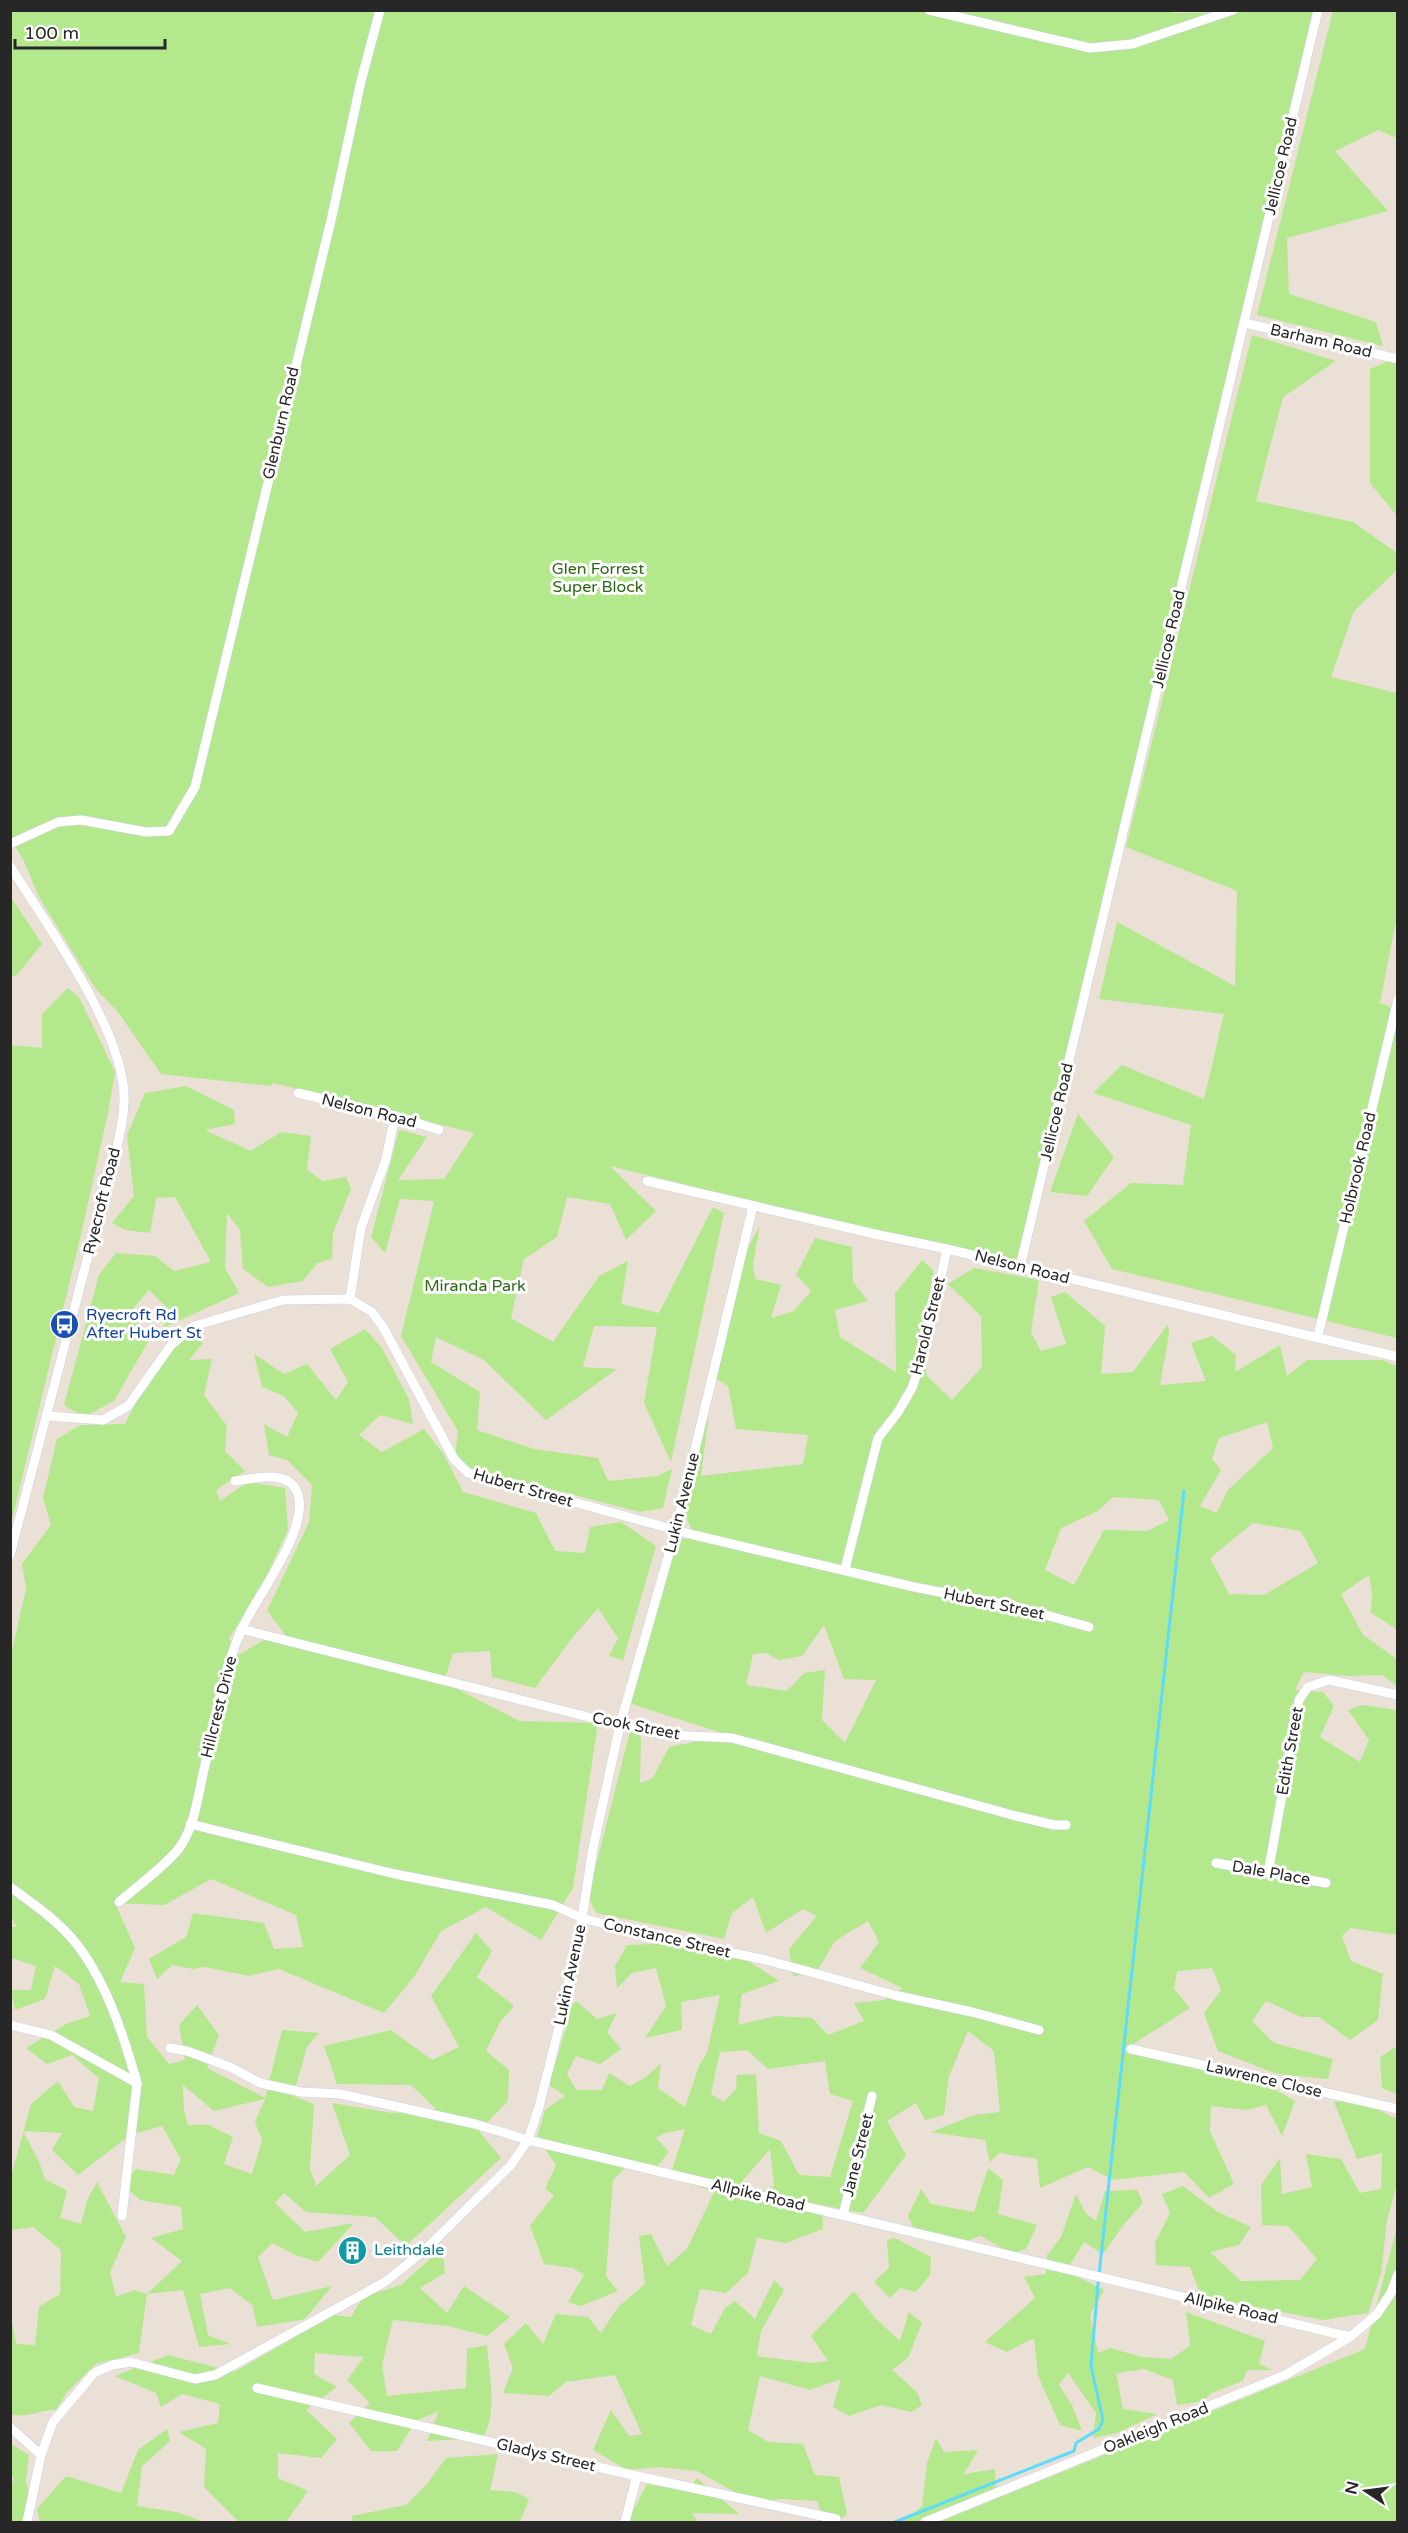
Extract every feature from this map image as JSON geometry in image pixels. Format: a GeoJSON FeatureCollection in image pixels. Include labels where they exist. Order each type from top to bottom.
{"type":"FeatureCollection","features":[{"type":"Feature","properties":{"kind":"street","name":"Glenburn Road"},"geometry":{"type":"LineString","coordinates":[[10,844],[58,822],[81,820],[146,832],[169,831],[195,787],[332,216],[361,81],[380,10]]}},
{"type":"Feature","properties":{"kind":"street"},"geometry":{"type":"LineString","coordinates":[[929,10],[1090,48],[1132,44],[1233,10]]}},
{"type":"Feature","properties":{"kind":"street","name":"Jellicoe Road"},"geometry":{"type":"LineString","coordinates":[[1020,1267],[1318,10]]}},
{"type":"Feature","properties":{"kind":"street","name":"Barham Road"},"geometry":{"type":"LineString","coordinates":[[1245,323],[1398,359]]}},
{"type":"Feature","properties":{"kind":"street","name":"Ryecroft Road"},"geometry":{"type":"LineString","coordinates":[[10,866],[73,967],[112,1040],[122,1071],[124,1102],[119,1137],[10,1555]]}},
{"type":"Feature","properties":{"kind":"street","name":"Holbrook Road"},"geometry":{"type":"LineString","coordinates":[[1318,1336],[1398,999]]}},
{"type":"Feature","properties":{"kind":"street","name":"Nelson Road"},"geometry":{"type":"LineString","coordinates":[[298,1093],[395,1116],[439,1130]]}},
{"type":"Feature","properties":{"kind":"street"},"geometry":{"type":"LineString","coordinates":[[47,1416],[102,1420],[128,1406],[171,1345],[194,1326],[283,1300],[350,1299],[361,1228],[386,1159],[395,1116]]}},
{"type":"Feature","properties":{"kind":"street","name":"Nelson Road"},"geometry":{"type":"LineString","coordinates":[[647,1181],[947,1249],[1398,1357]]}},
{"type":"Feature","properties":{"kind":"street","name":"Lukin Avenue"},"geometry":{"type":"LineString","coordinates":[[27,2523],[41,2455],[53,2422],[94,2373],[112,2365],[131,2362],[195,2379],[215,2375],[385,2282],[426,2249],[511,2165],[528,2140],[539,2107],[559,2027],[582,1918],[593,1848],[620,1725],[676,1529],[753,1206]]}},
{"type":"Feature","properties":{"kind":"street","name":"Harold Street"},"geometry":{"type":"LineString","coordinates":[[845,1569],[878,1438],[898,1412],[912,1388],[926,1346],[947,1249]]}},
{"type":"Feature","properties":{"kind":"street","name":"Hubert Street"},"geometry":{"type":"LineString","coordinates":[[350,1299],[372,1312],[383,1327],[454,1459],[468,1473],[694,1535],[914,1587],[1017,1607],[1089,1627]]}},
{"type":"Feature","properties":{"kind":"street","name":"Hillcrest Drive"},"geometry":{"type":"LineString","coordinates":[[119,1902],[180,1847],[190,1824],[228,1662],[241,1629],[291,1542],[300,1503],[295,1487],[282,1478],[263,1477],[235,1481]]}},
{"type":"Feature","properties":{"kind":"street","name":"Cook Street"},"geometry":{"type":"LineString","coordinates":[[241,1629],[620,1725],[669,1735],[732,1738],[1016,1816],[1054,1825],[1066,1825]]}},
{"type":"Feature","properties":{"kind":"street","name":"Edith Street"},"geometry":{"type":"LineString","coordinates":[[1268,1873],[1299,1700],[1308,1687],[1329,1680],[1398,1695]]}},
{"type":"Feature","properties":{"kind":"street","name":"Constance Street"},"geometry":{"type":"LineString","coordinates":[[190,1824],[395,1874],[552,1905],[582,1918],[766,1960],[894,1995],[1039,2030]]}},
{"type":"Feature","properties":{"kind":"street","name":"Dale Place"},"geometry":{"type":"LineString","coordinates":[[1216,1863],[1326,1883]]}},
{"type":"Feature","properties":{"kind":"street"},"geometry":{"type":"LineString","coordinates":[[10,1887],[45,1912],[79,1947],[106,1992],[137,2082],[122,2216]]}},
{"type":"Feature","properties":{"kind":"street"},"geometry":{"type":"LineString","coordinates":[[10,2025],[51,2035],[137,2082]]}},
{"type":"Feature","properties":{"kind":"street","name":"Allpike Road"},"geometry":{"type":"LineString","coordinates":[[170,2048],[187,2050],[230,2067],[260,2083],[301,2092],[340,2094],[475,2124],[528,2140],[1350,2337]]}},
{"type":"Feature","properties":{"kind":"street","name":"Lawrence Close"},"geometry":{"type":"LineString","coordinates":[[1131,2049],[1398,2109]]}},
{"type":"Feature","properties":{"kind":"street","name":"Jane Street"},"geometry":{"type":"LineString","coordinates":[[843,2215],[872,2096]]}},
{"type":"Feature","properties":{"kind":"street","name":"Oakleigh Road"},"geometry":{"type":"LineString","coordinates":[[924,2523],[1285,2375],[1350,2337],[1377,2314],[1391,2294],[1398,2274]]}},
{"type":"Feature","properties":{"kind":"street","name":"Gladys Street"},"geometry":{"type":"LineString","coordinates":[[256,2388],[637,2476],[836,2519]]}},
{"type":"Feature","properties":{"kind":"street"},"geometry":{"type":"LineString","coordinates":[[10,2427],[41,2455]]}},
{"type":"Feature","properties":{"kind":"street"},"geometry":{"type":"LineString","coordinates":[[625,2523],[637,2476]]}},
{"type":"Feature","properties":{"kind":"green space","name":"Glen Forrest Super Block"},"geometry":{"type":"Polygon","coordinates":[[[1173,10],[1173,13],[1318,11],[1020,1267],[610,1166],[656,1211],[626,1240],[610,1204],[567,1197],[557,1237],[524,1259],[511,1318],[553,1342],[599,1276],[628,1261],[621,1304],[659,1313],[713,1207],[724,1213],[671,1462],[644,1403],[657,1327],[594,1326],[583,1367],[617,1369],[546,1420],[484,1360],[436,1337],[431,1362],[480,1392],[477,1430],[534,1449],[598,1458],[608,1481],[657,1476],[672,1469],[663,1508],[640,1512],[547,1488],[481,1475],[455,1457],[458,1431],[401,1336],[434,1201],[400,1199],[385,1253],[371,1237],[399,1130],[427,1137],[398,1180],[444,1179],[474,1133],[273,1083],[270,1086],[161,1074],[118,1012],[95,988],[39,897],[23,859],[11,840],[10,11],[1173,10]]]}},
{"type":"Feature","properties":{"kind":"green space"},"geometry":{"type":"Polygon","coordinates":[[[1333,11],[1397,11],[1397,138],[1378,130],[1335,151],[1388,211],[1287,238],[1289,294],[1376,322],[1383,346],[1257,315],[1333,11]]]}},
{"type":"Feature","properties":{"kind":"green space"},"geometry":{"type":"Polygon","coordinates":[[[1252,335],[1336,361],[1283,397],[1256,501],[1353,522],[1397,553],[1397,570],[1354,611],[1331,677],[1397,693],[1397,916],[1380,1003],[1397,1009],[1397,1338],[1112,1269],[1084,1221],[1131,1183],[1183,1185],[1191,1125],[1093,1093],[1122,1065],[1204,1099],[1224,1014],[1099,999],[1117,922],[1235,986],[1237,891],[1126,847],[1252,335]]]}},
{"type":"Feature","properties":{"kind":"green space"},"geometry":{"type":"Polygon","coordinates":[[[1397,357],[1397,516],[1370,483],[1370,369],[1397,357]]]}},
{"type":"Feature","properties":{"kind":"green space"},"geometry":{"type":"Polygon","coordinates":[[[10,896],[42,944],[16,976],[11,975],[10,896]]]}},
{"type":"Feature","properties":{"kind":"green space"},"geometry":{"type":"Polygon","coordinates":[[[68,988],[79,997],[115,1072],[80,1239],[11,1524],[11,1045],[42,1048],[42,1014],[68,988]]]}},
{"type":"Feature","properties":{"kind":"green space"},"geometry":{"type":"Polygon","coordinates":[[[186,1086],[234,1110],[235,1124],[205,1130],[251,1151],[281,1132],[311,1136],[307,1170],[323,1181],[346,1177],[351,1189],[333,1233],[332,1259],[317,1263],[303,1281],[268,1287],[243,1269],[240,1230],[227,1213],[225,1268],[239,1293],[163,1328],[168,1309],[149,1290],[131,1311],[149,1340],[114,1401],[84,1417],[64,1405],[99,1275],[116,1253],[155,1256],[174,1271],[211,1262],[175,1197],[156,1198],[150,1233],[125,1230],[112,1223],[134,1196],[127,1135],[145,1093],[186,1086]]]}},
{"type":"Feature","properties":{"kind":"green space"},"geometry":{"type":"Polygon","coordinates":[[[1078,1114],[1114,1157],[1087,1196],[1050,1192],[1078,1114]]]}},
{"type":"Feature","properties":{"kind":"green space"},"geometry":{"type":"Polygon","coordinates":[[[760,1226],[753,1263],[755,1279],[781,1285],[771,1318],[794,1311],[811,1291],[796,1275],[815,1238],[852,1247],[853,1282],[868,1301],[835,1310],[840,1337],[896,1372],[895,1294],[922,1260],[934,1271],[920,1341],[927,1376],[952,1400],[982,1367],[981,1316],[948,1284],[974,1268],[1039,1280],[1031,1332],[1041,1351],[1066,1344],[1051,1297],[1065,1292],[1105,1326],[1101,1374],[1133,1372],[1168,1324],[1169,1334],[1160,1385],[1206,1381],[1191,1343],[1212,1336],[1236,1355],[1235,1372],[1280,1345],[1287,1376],[1307,1360],[1382,1360],[1397,1366],[1396,1629],[1371,1613],[1372,1593],[1369,1575],[1341,1594],[1363,1635],[1397,1659],[1397,1686],[1382,1675],[1348,1676],[1304,1672],[1295,1690],[1323,1692],[1334,1706],[1320,1737],[1360,1762],[1369,1740],[1348,1710],[1362,1705],[1397,1710],[1397,1935],[1351,1928],[1342,1936],[1351,1961],[1383,1974],[1378,2020],[1350,2040],[1319,2017],[1301,2017],[1266,2001],[1252,2021],[1274,2043],[1333,2059],[1328,2079],[1277,2074],[1218,2051],[1204,2013],[1221,1990],[1212,1968],[1177,1971],[1174,1989],[1190,2008],[1124,2050],[1194,2067],[1249,2075],[1295,2101],[1282,2136],[1266,2105],[1247,2110],[1211,2106],[1210,2131],[1234,2184],[1209,2198],[1184,2172],[1113,2180],[1088,2167],[1040,2188],[1037,2159],[999,2153],[990,2162],[985,2140],[931,2132],[974,2115],[1000,2112],[994,2051],[968,2031],[949,2076],[944,2115],[925,2120],[916,2103],[887,2121],[906,2155],[863,2213],[822,2205],[823,2229],[786,2243],[757,2238],[748,2273],[726,2293],[700,2289],[691,2325],[711,2334],[725,2308],[735,2301],[755,2319],[774,2280],[784,2290],[761,2331],[757,2356],[810,2363],[828,2361],[811,2336],[854,2291],[874,2317],[900,2341],[909,2312],[922,2323],[908,2358],[892,2370],[917,2392],[922,2405],[912,2412],[881,2405],[849,2416],[833,2407],[841,2379],[810,2390],[760,2376],[748,2430],[768,2442],[803,2444],[815,2475],[839,2477],[847,2514],[838,2522],[824,2522],[817,2501],[779,2499],[756,2504],[697,2471],[659,2467],[627,2470],[593,2450],[611,2410],[629,2436],[642,2434],[615,2375],[566,2382],[549,2396],[503,2393],[513,2368],[504,2344],[526,2323],[543,2344],[556,2314],[588,2317],[601,2333],[618,2307],[645,2284],[639,2236],[651,2234],[667,2266],[687,2249],[714,2192],[670,2177],[685,2129],[665,2133],[656,2138],[669,2152],[650,2175],[630,2162],[613,2180],[606,2276],[618,2291],[581,2306],[568,2302],[584,2275],[572,2268],[544,2264],[530,2226],[554,2195],[545,2189],[556,2165],[537,2137],[545,2110],[565,2096],[549,2085],[568,2021],[568,2009],[576,2001],[597,2019],[617,2013],[607,2032],[621,2049],[600,2064],[576,2056],[567,2074],[576,2090],[602,2090],[609,2073],[630,2086],[646,2077],[661,2063],[658,2088],[685,2107],[699,2066],[707,2053],[720,1995],[681,2002],[682,2030],[645,2038],[666,2006],[656,1968],[632,1973],[617,1988],[615,1966],[627,1945],[681,1943],[742,1957],[779,1981],[742,1994],[738,2025],[775,2016],[812,2018],[828,2035],[864,2021],[854,2003],[884,2000],[902,1988],[860,1968],[879,1942],[868,1921],[835,1941],[816,1973],[793,1976],[789,1949],[817,1916],[803,1909],[766,1933],[753,1897],[732,1913],[724,1939],[596,1913],[588,1896],[632,1724],[641,1738],[640,1783],[653,1778],[669,1747],[728,1735],[629,1703],[673,1540],[696,1538],[681,1507],[709,1413],[701,1476],[803,1464],[808,1435],[736,1429],[728,1386],[711,1376],[742,1258],[760,1226]],[[1267,1422],[1219,1438],[1212,1459],[1221,1470],[1200,1506],[1217,1513],[1227,1491],[1273,1448],[1267,1422]],[[1113,1497],[1098,1511],[1061,1528],[1045,1570],[1074,1585],[1104,1530],[1147,1531],[1169,1520],[1159,1500],[1113,1497]],[[1253,1523],[1210,1558],[1229,1594],[1264,1595],[1318,1563],[1301,1531],[1253,1523]],[[824,1625],[802,1656],[779,1660],[766,1653],[753,1654],[746,1685],[787,1691],[804,1673],[825,1670],[822,1720],[845,1743],[876,1680],[844,1679],[824,1625]],[[747,2050],[720,2052],[711,2094],[724,2102],[736,2089],[737,2075],[756,2074],[759,2133],[781,2141],[799,2175],[830,2177],[853,2101],[830,2094],[825,2061],[768,2069],[747,2050]],[[770,2149],[743,2180],[740,2201],[774,2186],[770,2149]]]}},
{"type":"Feature","properties":{"kind":"green space"},"geometry":{"type":"Polygon","coordinates":[[[365,1329],[382,1348],[409,1399],[413,1424],[380,1415],[359,1435],[382,1452],[424,1429],[443,1453],[463,1492],[536,1513],[555,1551],[585,1553],[590,1527],[621,1522],[656,1546],[623,1660],[609,1656],[618,1638],[598,1608],[572,1638],[535,1688],[492,1677],[490,1651],[453,1653],[444,1682],[519,1721],[598,1723],[573,1888],[541,1940],[486,1907],[441,1931],[414,1977],[384,2013],[279,1969],[249,1976],[205,1967],[193,1969],[172,1965],[157,1979],[149,1959],[186,1937],[193,1913],[264,1923],[274,1949],[303,1947],[296,1915],[211,1879],[164,1905],[115,1903],[135,1948],[120,1982],[144,1984],[147,2037],[169,2064],[185,2060],[179,2025],[197,2005],[219,2035],[207,2068],[265,2098],[282,2030],[319,2033],[307,2047],[293,2096],[314,2104],[310,2168],[316,2186],[350,2155],[332,2103],[392,2113],[436,2109],[411,2085],[337,2084],[324,2046],[391,2030],[432,2060],[459,2047],[431,1996],[476,1933],[492,1951],[477,1977],[514,2006],[500,2022],[486,2051],[509,2070],[508,2101],[479,2131],[501,2158],[406,2246],[375,2217],[306,2212],[284,2193],[275,2203],[305,2232],[354,2223],[318,2262],[295,2255],[272,2243],[258,2257],[273,2300],[332,2286],[305,2319],[257,2327],[253,2306],[230,2288],[200,2294],[208,2335],[231,2344],[199,2347],[183,2290],[147,2294],[182,2261],[151,2238],[183,2229],[181,2207],[140,2200],[121,2183],[136,2169],[174,2175],[181,2159],[162,2126],[130,2135],[78,2175],[52,2150],[62,2133],[24,2131],[31,2104],[58,2081],[74,2107],[93,2111],[99,2078],[72,2055],[47,2064],[26,2048],[66,2024],[90,2016],[79,1984],[55,1966],[45,1999],[15,2010],[11,1990],[31,1990],[36,1966],[11,1958],[11,1927],[17,1927],[10,1915],[11,1655],[26,1589],[22,1564],[51,1525],[43,1498],[57,1439],[80,1425],[125,1424],[147,1382],[188,1331],[203,1343],[189,1360],[212,1359],[204,1395],[227,1426],[225,1451],[245,1471],[216,1490],[220,1501],[248,1482],[285,1488],[288,1530],[257,1596],[229,1638],[238,1655],[266,1639],[296,1648],[267,1611],[309,1522],[312,1485],[287,1460],[269,1455],[264,1424],[287,1437],[298,1413],[284,1396],[262,1387],[254,1354],[284,1374],[307,1364],[336,1400],[348,1382],[330,1349],[365,1329]],[[183,2085],[184,2110],[188,2125],[209,2125],[233,2137],[224,2164],[252,2174],[262,2140],[255,2122],[265,2099],[214,2111],[183,2085]]]}},
{"type":"Feature","properties":{"kind":"green space"},"geometry":{"type":"Polygon","coordinates":[[[1397,2046],[1397,2094],[1382,2088],[1380,2057],[1397,2046]]]}},
{"type":"Feature","properties":{"kind":"green space"},"geometry":{"type":"Polygon","coordinates":[[[1357,2100],[1397,2118],[1397,2183],[1387,2220],[1381,2273],[1368,2313],[1323,2320],[1201,2296],[1190,2267],[1156,2265],[1155,2243],[1170,2213],[1162,2194],[1183,2186],[1218,2212],[1251,2227],[1239,2245],[1210,2252],[1241,2281],[1300,2280],[1317,2259],[1288,2226],[1262,2225],[1261,2185],[1280,2158],[1282,2194],[1312,2187],[1306,2154],[1341,2159],[1360,2193],[1381,2189],[1382,2153],[1357,2159],[1334,2102],[1357,2100]]]}},
{"type":"Feature","properties":{"kind":"green space"},"geometry":{"type":"Polygon","coordinates":[[[23,2132],[45,2179],[67,2191],[60,2218],[81,2224],[88,2198],[97,2182],[126,2237],[110,2272],[116,2297],[135,2290],[147,2294],[139,2353],[96,2364],[68,2391],[56,2410],[23,2415],[11,2414],[10,2311],[16,2344],[35,2345],[39,2307],[60,2294],[61,2250],[33,2227],[11,2230],[11,2177],[23,2132]]]}},
{"type":"Feature","properties":{"kind":"green space"},"geometry":{"type":"Polygon","coordinates":[[[988,2168],[1003,2180],[998,2214],[1037,2225],[1026,2249],[1012,2254],[981,2236],[962,2242],[919,2239],[908,2216],[921,2189],[931,2204],[974,2212],[988,2168]]]}},
{"type":"Feature","properties":{"kind":"green space"},"geometry":{"type":"Polygon","coordinates":[[[1137,2190],[1143,2203],[1124,2224],[1103,2254],[1084,2242],[1066,2271],[1104,2290],[1090,2315],[1098,2353],[1110,2348],[1142,2357],[1171,2359],[1190,2346],[1186,2312],[1265,2341],[1259,2364],[1272,2370],[1247,2370],[1243,2381],[1211,2393],[1204,2401],[1177,2405],[1173,2380],[1144,2369],[1116,2373],[1123,2409],[1157,2414],[1117,2433],[1093,2438],[1096,2413],[1068,2373],[1059,2385],[1072,2405],[1082,2431],[1060,2425],[1038,2376],[1034,2338],[1007,2352],[985,2342],[1035,2298],[1024,2277],[1046,2274],[1047,2255],[1061,2237],[1076,2194],[1086,2214],[1096,2221],[1105,2191],[1137,2190]]]}},
{"type":"Feature","properties":{"kind":"green space"},"geometry":{"type":"Polygon","coordinates":[[[1397,2227],[1397,2522],[939,2522],[1365,2349],[1397,2227]]]}},
{"type":"Feature","properties":{"kind":"green space"},"geometry":{"type":"Polygon","coordinates":[[[895,2238],[931,2257],[930,2275],[916,2292],[900,2288],[890,2298],[874,2282],[889,2268],[887,2240],[895,2238]]]}},
{"type":"Feature","properties":{"kind":"green space"},"geometry":{"type":"Polygon","coordinates":[[[442,2248],[445,2273],[420,2288],[447,2313],[464,2286],[510,2317],[487,2336],[448,2326],[393,2320],[382,2365],[387,2396],[466,2388],[467,2349],[487,2345],[491,2405],[488,2428],[483,2438],[427,2441],[439,2411],[416,2421],[397,2451],[371,2451],[349,2423],[370,2403],[347,2380],[364,2357],[315,2353],[314,2374],[337,2387],[306,2410],[337,2439],[321,2458],[278,2453],[278,2478],[308,2491],[286,2522],[239,2522],[204,2487],[206,2449],[179,2432],[218,2423],[220,2404],[182,2394],[161,2407],[156,2393],[115,2376],[168,2355],[234,2372],[334,2315],[351,2317],[363,2297],[401,2285],[442,2248]]]}},
{"type":"Feature","properties":{"kind":"green space"},"geometry":{"type":"Polygon","coordinates":[[[167,2429],[170,2441],[142,2466],[137,2506],[176,2512],[205,2522],[40,2522],[37,2509],[66,2476],[121,2493],[138,2450],[167,2429]]]}},
{"type":"Feature","properties":{"kind":"green space"},"geometry":{"type":"Polygon","coordinates":[[[936,2438],[944,2452],[978,2450],[964,2474],[995,2469],[996,2495],[922,2522],[903,2522],[922,2506],[927,2463],[936,2438]]]}},
{"type":"Feature","properties":{"kind":"green space"},"geometry":{"type":"Polygon","coordinates":[[[11,2444],[29,2455],[26,2481],[29,2493],[23,2522],[10,2522],[11,2485],[14,2479],[11,2473],[11,2444]]]}},
{"type":"Feature","properties":{"kind":"green space"},"geometry":{"type":"Polygon","coordinates":[[[498,2454],[490,2490],[515,2492],[529,2499],[520,2522],[353,2522],[352,2516],[406,2505],[427,2484],[446,2458],[498,2454]]]}},
{"type":"Feature","properties":{"kind":"green space"},"geometry":{"type":"Polygon","coordinates":[[[697,2478],[739,2514],[692,2513],[698,2522],[627,2522],[647,2484],[687,2491],[697,2478]]]}},
{"type":"Feature","properties":{"kind":"waterway"},"geometry":{"type":"LineString","coordinates":[[895,2522],[1074,2451],[1076,2443],[1099,2429],[1103,2420],[1091,2366],[1098,2284],[1184,1491]]}},
{"type":"Feature","properties":{"kind":"place","name":"Ryecroft Rd After Hubert St"},"geometry":{"type":"Point","coordinates":[65,1324]}},
{"type":"Feature","properties":{"kind":"place","name":"Leithdale"},"geometry":{"type":"Point","coordinates":[353,2250]}},
{"type":"Feature","properties":{"kind":"park label","name":"Miranda Park"},"geometry":{"type":"Point","coordinates":[475,1286]}}]}
